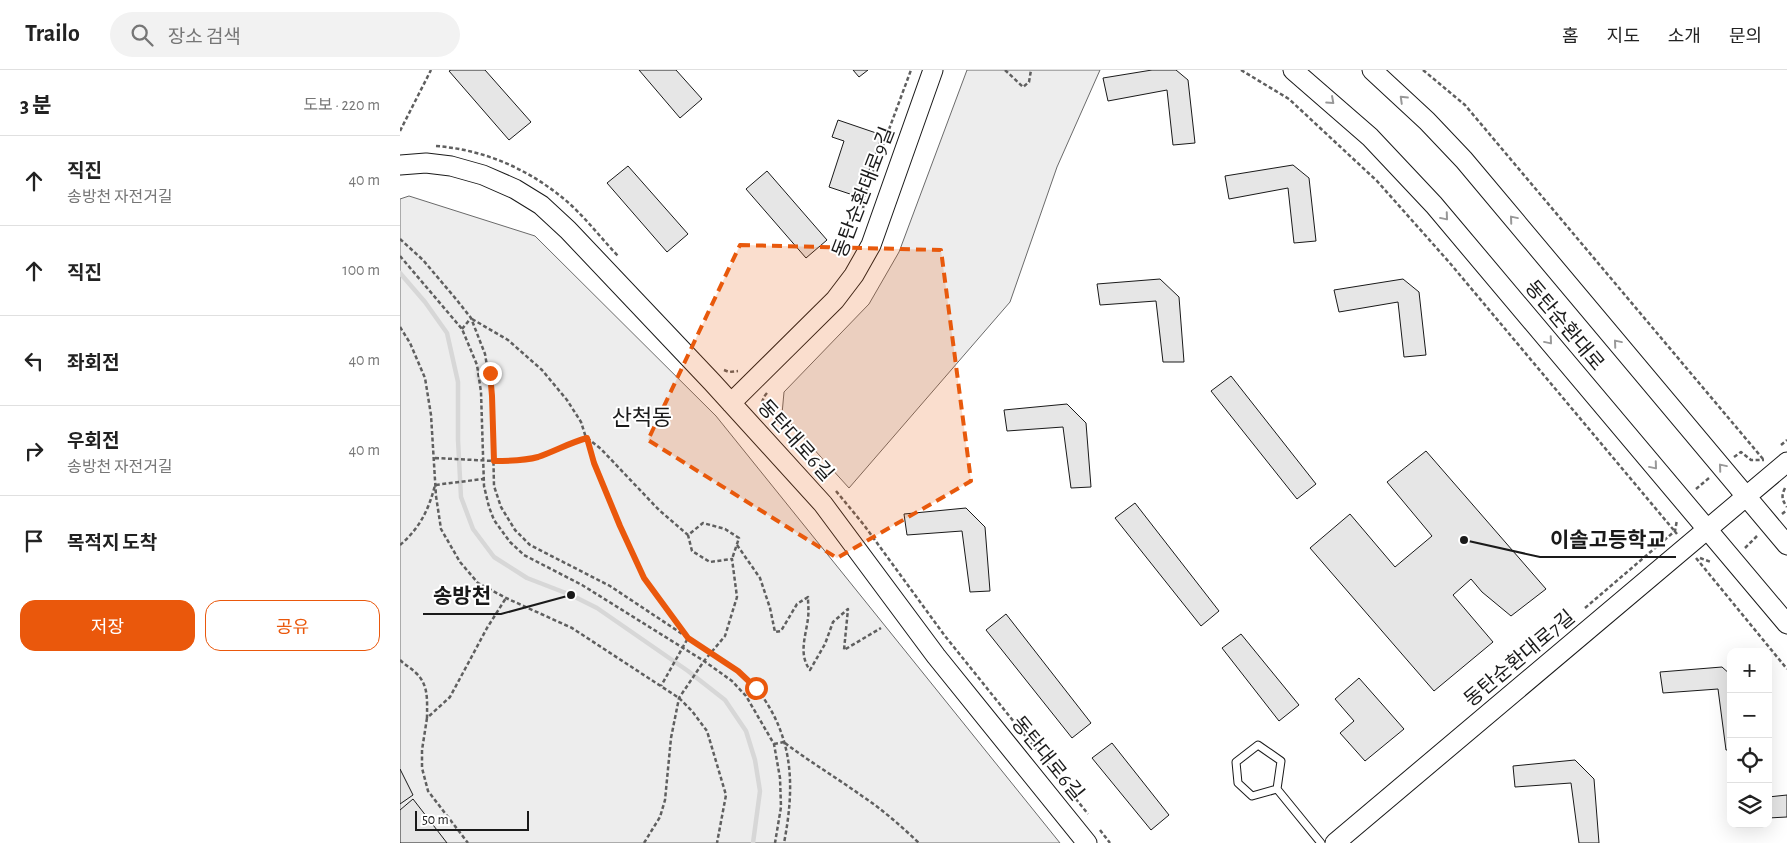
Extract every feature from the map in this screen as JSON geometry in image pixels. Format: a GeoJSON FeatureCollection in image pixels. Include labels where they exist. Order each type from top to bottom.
{"type":"FeatureCollection","features":[{"type":"Feature","properties":{"kind":"street","name":"동탄순환대로9길"},"geometry":{"type":"LineString","coordinates":[[731,403],[835,300],[854,275],[871,245],[933,70]]}},
{"type":"Feature","properties":{"kind":"street","name":"동탄순환대로"},"geometry":{"type":"LineString","coordinates":[[1293,70],[1370,137],[1405,172],[1787,624]]}},
{"type":"Feature","properties":{"kind":"street","name":"동탄순환대로"},"geometry":{"type":"LineString","coordinates":[[1372,70],[1427,121],[1464,160],[1722,467],[1739,502],[1770,525],[1787,545]]}},
{"type":"Feature","properties":{"kind":"street","name":"동탄대로6길"},"geometry":{"type":"LineString","coordinates":[[400,165],[426,163],[451,166],[484,175],[516,189],[541,205],[568,230],[731,403],[834,516],[936,656],[1087,843]]}},
{"type":"Feature","properties":{"kind":"street","name":"동탄순환대로7길"},"geometry":{"type":"LineString","coordinates":[[1335,843],[1787,462]]}},
{"type":"Feature","properties":{"kind":"lane"},"geometry":{"type":"LineString","coordinates":[[1276,789],[1252,796],[1238,784],[1236,762],[1258,746],[1281,761],[1276,789],[1321,843]]}},
{"type":"Feature","properties":{"kind":"path"},"geometry":{"type":"LineString","coordinates":[[400,130],[431,70]]}},
{"type":"Feature","properties":{"kind":"path"},"geometry":{"type":"LineString","coordinates":[[862,219],[865,194],[911,70]]}},
{"type":"Feature","properties":{"kind":"path"},"geometry":{"type":"LineString","coordinates":[[1005,70],[1023,87],[1028,82],[1031,70]]}},
{"type":"Feature","properties":{"kind":"path"},"geometry":{"type":"LineString","coordinates":[[1241,70],[1289,99],[1377,181],[1449,262],[1675,531]]}},
{"type":"Feature","properties":{"kind":"path"},"geometry":{"type":"LineString","coordinates":[[1423,70],[1464,105],[1764,460],[1751,460],[1741,452],[1683,500]]}},
{"type":"Feature","properties":{"kind":"path"},"geometry":{"type":"LineString","coordinates":[[431,145],[479,152],[522,170],[546,185],[572,206],[624,263]]}},
{"type":"Feature","properties":{"kind":"path"},"geometry":{"type":"LineString","coordinates":[[400,240],[423,260],[471,318],[486,354],[492,396],[494,486],[501,507],[515,530],[530,545],[610,586],[738,671],[756,688],[771,710],[784,742],[792,785],[788,825],[784,843]]}},
{"type":"Feature","properties":{"kind":"path"},"geometry":{"type":"LineString","coordinates":[[400,256],[462,329],[477,365],[481,392],[483,479],[494,520],[510,542],[524,555],[582,585],[682,647],[732,681],[746,696],[774,744],[780,778],[781,806],[776,843]]}},
{"type":"Feature","properties":{"kind":"path"},"geometry":{"type":"LineString","coordinates":[[462,329],[471,318]]}},
{"type":"Feature","properties":{"kind":"path"},"geometry":{"type":"LineString","coordinates":[[471,318],[508,340],[542,370],[567,400],[581,422],[594,463],[644,578],[688,638]]}},
{"type":"Feature","properties":{"kind":"path"},"geometry":{"type":"LineString","coordinates":[[400,327],[410,343],[425,378],[431,415],[435,458],[435,485],[441,529],[460,562],[478,583],[572,628],[679,698],[692,710],[707,731],[726,795],[717,843]]}},
{"type":"Feature","properties":{"kind":"path"},"geometry":{"type":"LineString","coordinates":[[723,370],[741,371]]}},
{"type":"Feature","properties":{"kind":"path"},"geometry":{"type":"LineString","coordinates":[[772,388],[762,400],[762,406],[765,414],[772,420]]}},
{"type":"Feature","properties":{"kind":"path"},"geometry":{"type":"LineString","coordinates":[[435,458],[494,461],[517,460],[537,457],[587,438]]}},
{"type":"Feature","properties":{"kind":"path"},"geometry":{"type":"LineString","coordinates":[[587,438],[601,449],[659,510],[688,535],[692,551],[710,562],[732,559]]}},
{"type":"Feature","properties":{"kind":"path"},"geometry":{"type":"LineString","coordinates":[[435,485],[483,479]]}},
{"type":"Feature","properties":{"kind":"path"},"geometry":{"type":"LineString","coordinates":[[400,545],[421,524],[435,485]]}},
{"type":"Feature","properties":{"kind":"path"},"geometry":{"type":"LineString","coordinates":[[1787,490],[1785,488],[1782,494],[1782,500],[1787,509],[1722,568],[1696,557],[1787,669]]}},
{"type":"Feature","properties":{"kind":"path"},"geometry":{"type":"LineString","coordinates":[[835,490],[864,525],[945,636],[1092,820]]}},
{"type":"Feature","properties":{"kind":"path"},"geometry":{"type":"LineString","coordinates":[[644,843],[660,817],[665,800],[671,738],[679,698],[704,661],[724,636],[736,597],[732,559],[739,538],[725,529],[703,523],[688,535]]}},
{"type":"Feature","properties":{"kind":"path"},"geometry":{"type":"LineString","coordinates":[[737,545],[760,578],[770,608],[775,632],[781,631],[797,604],[808,597],[808,618],[803,641],[804,662],[810,670],[825,644],[833,622],[848,609],[844,650],[881,628]]}},
{"type":"Feature","properties":{"kind":"path"},"geometry":{"type":"LineString","coordinates":[[426,718],[450,697],[487,628],[506,598]]}},
{"type":"Feature","properties":{"kind":"path"},"geometry":{"type":"LineString","coordinates":[[661,686],[688,638]]}},
{"type":"Feature","properties":{"kind":"path"},"geometry":{"type":"LineString","coordinates":[[400,660],[424,682],[427,692],[422,768],[428,791],[468,843]]}},
{"type":"Feature","properties":{"kind":"path"},"geometry":{"type":"LineString","coordinates":[[774,744],[784,742],[892,818],[919,843]]}},
{"type":"Feature","properties":{"kind":"path"},"geometry":{"type":"LineString","coordinates":[[1098,828],[1110,843]]}},
{"type":"Feature","properties":{"kind":"highlighted area"},"geometry":{"type":"Polygon","coordinates":[[[740,245],[941,250],[971,481],[837,558],[648,440],[740,245]]]}},
{"type":"Feature","properties":{"kind":"shaded area"},"geometry":{"type":"Polygon","coordinates":[[[967,70],[1100,70],[1057,167],[1010,302],[849,488],[782,414],[784,392],[869,304],[899,252],[967,70]]]}},
{"type":"Feature","properties":{"kind":"shaded area"},"geometry":{"type":"Polygon","coordinates":[[[409,196],[535,236],[716,416],[1060,843],[400,843],[400,199],[409,196]]]}},
{"type":"Feature","properties":{"kind":"building"},"geometry":{"type":"Polygon","coordinates":[[[485,70],[531,122],[509,140],[449,71],[485,70]]]}},
{"type":"Feature","properties":{"kind":"building"},"geometry":{"type":"Polygon","coordinates":[[[639,70],[676,70],[702,99],[680,118],[639,70]]]}},
{"type":"Feature","properties":{"kind":"building"},"geometry":{"type":"Polygon","coordinates":[[[853,70],[868,70],[859,77],[853,70]]]}},
{"type":"Feature","properties":{"kind":"building"},"geometry":{"type":"Polygon","coordinates":[[[1152,70],[1176,70],[1188,80],[1195,143],[1173,145],[1167,90],[1108,101],[1103,78],[1152,70]]]}},
{"type":"Feature","properties":{"kind":"building"},"geometry":{"type":"Polygon","coordinates":[[[838,120],[882,135],[859,197],[829,187],[844,141],[832,137],[838,120]]]}},
{"type":"Feature","properties":{"kind":"building"},"geometry":{"type":"Polygon","coordinates":[[[1293,165],[1309,178],[1316,241],[1294,243],[1288,188],[1229,199],[1225,176],[1293,165]]]}},
{"type":"Feature","properties":{"kind":"building"},"geometry":{"type":"Polygon","coordinates":[[[628,166],[688,234],[667,252],[607,183],[628,166]]]}},
{"type":"Feature","properties":{"kind":"building"},"geometry":{"type":"Polygon","coordinates":[[[767,171],[827,240],[806,258],[746,189],[767,171]]]}},
{"type":"Feature","properties":{"kind":"building"},"geometry":{"type":"Polygon","coordinates":[[[1160,279],[1179,297],[1184,362],[1163,362],[1156,301],[1100,305],[1097,284],[1160,279]]]}},
{"type":"Feature","properties":{"kind":"building"},"geometry":{"type":"Polygon","coordinates":[[[1403,279],[1419,292],[1426,355],[1404,357],[1398,302],[1339,312],[1334,290],[1403,279]]]}},
{"type":"Feature","properties":{"kind":"building"},"geometry":{"type":"Polygon","coordinates":[[[1231,376],[1316,484],[1297,499],[1211,391],[1231,376]]]}},
{"type":"Feature","properties":{"kind":"building"},"geometry":{"type":"Polygon","coordinates":[[[1067,404],[1086,423],[1091,487],[1071,488],[1063,427],[1007,431],[1004,410],[1067,404]]]}},
{"type":"Feature","properties":{"kind":"building"},"geometry":{"type":"Polygon","coordinates":[[[1426,451],[1546,589],[1511,616],[1482,592],[1471,579],[1453,595],[1493,642],[1434,691],[1310,548],[1350,514],[1395,567],[1432,536],[1387,482],[1426,451]]]}},
{"type":"Feature","properties":{"kind":"building"},"geometry":{"type":"Polygon","coordinates":[[[1135,503],[1219,611],[1201,626],[1115,518],[1135,503]]]}},
{"type":"Feature","properties":{"kind":"building"},"geometry":{"type":"Polygon","coordinates":[[[966,508],[985,527],[990,591],[970,592],[962,531],[907,535],[904,514],[966,508]]]}},
{"type":"Feature","properties":{"kind":"building"},"geometry":{"type":"Polygon","coordinates":[[[1006,614],[1091,723],[1072,738],[986,630],[1006,614]]]}},
{"type":"Feature","properties":{"kind":"building"},"geometry":{"type":"Polygon","coordinates":[[[1241,634],[1299,705],[1279,721],[1222,648],[1241,634]]]}},
{"type":"Feature","properties":{"kind":"building"},"geometry":{"type":"Polygon","coordinates":[[[1722,667],[1727,671],[1727,750],[1718,689],[1663,693],[1660,672],[1722,667]]]}},
{"type":"Feature","properties":{"kind":"building"},"geometry":{"type":"Polygon","coordinates":[[[1359,678],[1404,729],[1365,761],[1340,733],[1354,721],[1335,699],[1359,678]]]}},
{"type":"Feature","properties":{"kind":"building"},"geometry":{"type":"Polygon","coordinates":[[[1112,743],[1169,815],[1151,830],[1092,758],[1112,743]]]}},
{"type":"Feature","properties":{"kind":"building"},"geometry":{"type":"Polygon","coordinates":[[[1575,760],[1594,779],[1599,843],[1579,843],[1571,783],[1515,787],[1513,766],[1575,760]]]}},
{"type":"Feature","properties":{"kind":"building"},"geometry":{"type":"Polygon","coordinates":[[[400,769],[413,795],[400,804],[400,769]]]}},
{"type":"Feature","properties":{"kind":"building"},"geometry":{"type":"Polygon","coordinates":[[[1787,795],[1787,817],[1772,818],[1772,797],[1787,795]]]}},
{"type":"Feature","properties":{"kind":"building"},"geometry":{"type":"Polygon","coordinates":[[[413,799],[447,843],[400,843],[400,810],[413,799]]]}},
{"type":"Feature","properties":{"kind":"waterway"},"geometry":{"type":"LineString","coordinates":[[400,273],[425,302],[447,333],[458,382],[458,440],[461,497],[473,529],[494,557],[527,578],[571,595],[597,608],[688,671],[725,700],[746,731],[755,760],[760,791],[753,843]]}},
{"type":"Feature","properties":{"kind":"place","name":"이솔고등학교"},"geometry":{"type":"Point","coordinates":[1464,540]}},
{"type":"Feature","properties":{"kind":"place","name":"송방천"},"geometry":{"type":"Point","coordinates":[571,595]}},
{"type":"Feature","properties":{"kind":"district","name":"산척동"},"geometry":{"type":"Point","coordinates":[642,417]}},
{"type":"Feature","properties":{"kind":"route"},"geometry":{"type":"LineString","coordinates":[[490,373],[494,461],[537,457],[587,438],[594,463],[644,578],[688,638],[738,671],[756,688]]}}]}
